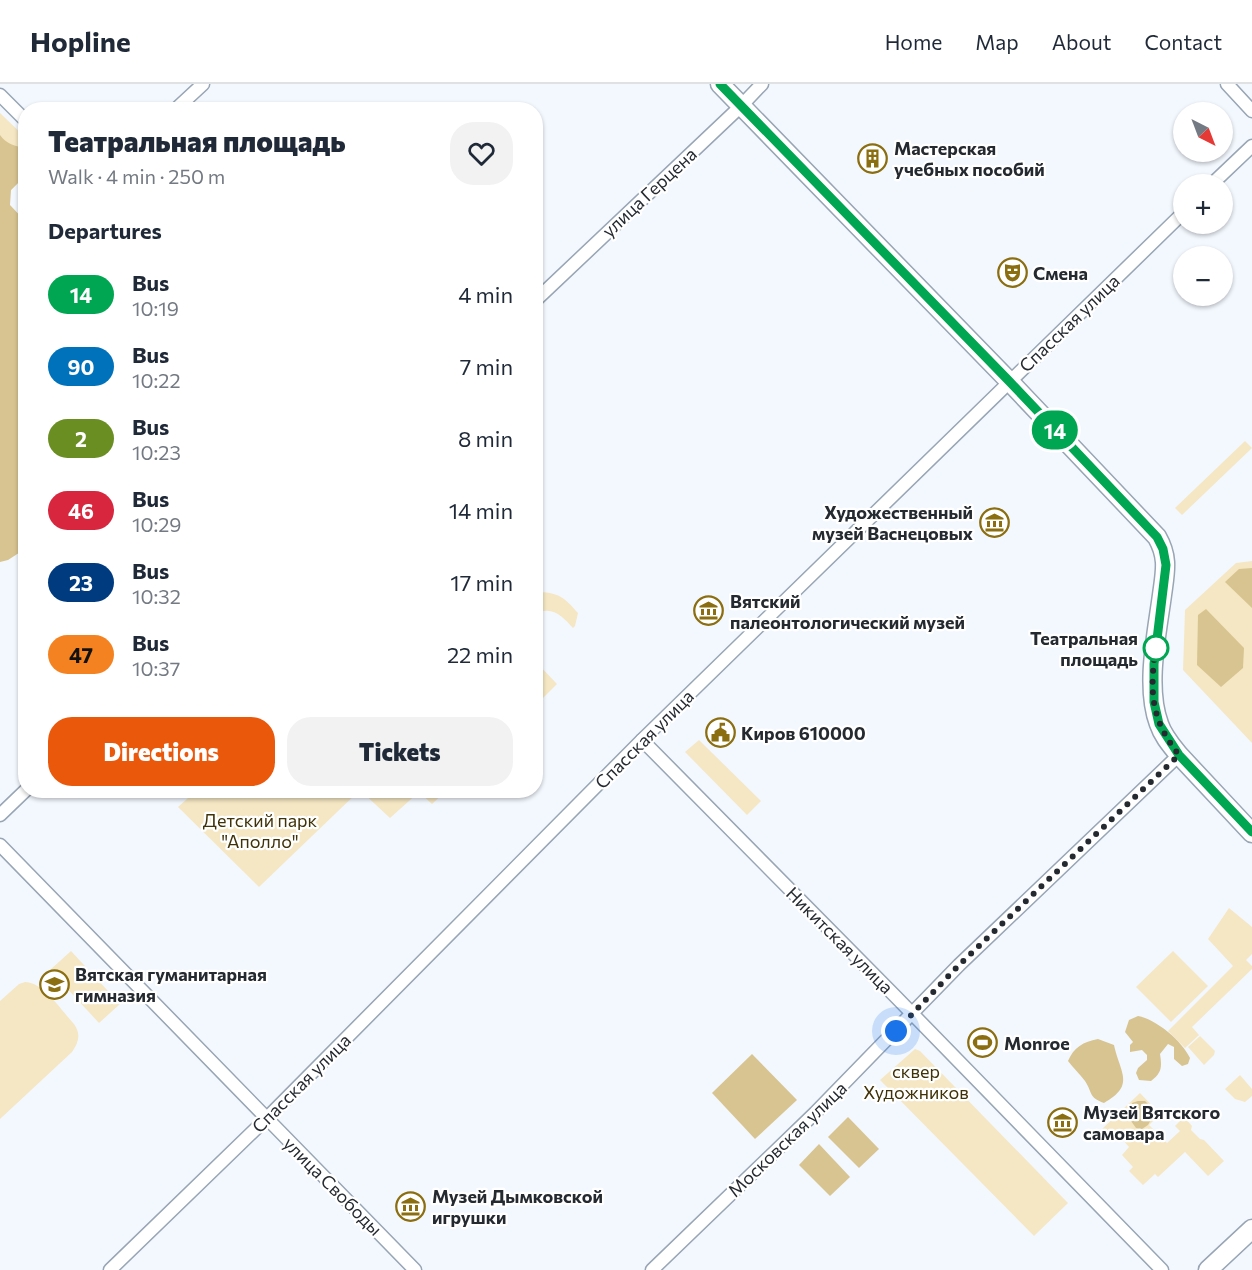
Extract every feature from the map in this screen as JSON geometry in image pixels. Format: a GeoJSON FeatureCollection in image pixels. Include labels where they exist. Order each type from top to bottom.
{"type":"FeatureCollection","features":[{"type":"Feature","properties":{"kind":"main road"},"geometry":{"type":"LineString","coordinates":[[720,84],[1157,537],[1163,549],[1166,565],[1154,664],[1156,716],[1162,733],[1179,755],[1252,832]]}},
{"type":"Feature","properties":{"kind":"main road"},"geometry":{"type":"LineString","coordinates":[[1208,1270],[1252,1229]]}},
{"type":"Feature","properties":{"kind":"street"},"geometry":{"type":"LineString","coordinates":[[184,102],[203,84]]}},
{"type":"Feature","properties":{"kind":"street","name":"улица Герцена"},"geometry":{"type":"LineString","coordinates":[[543,293],[762,84]]}},
{"type":"Feature","properties":{"kind":"street"},"geometry":{"type":"LineString","coordinates":[[1227,84],[1252,111]]}},
{"type":"Feature","properties":{"kind":"street"},"geometry":{"type":"LineString","coordinates":[[0,95],[18,113]]}},
{"type":"Feature","properties":{"kind":"street"},"geometry":{"type":"LineString","coordinates":[[1223,174],[1252,146]]}},
{"type":"Feature","properties":{"kind":"street","name":"Спасская улица"},"geometry":{"type":"LineString","coordinates":[[110,1270],[266,1119],[642,740],[1173,223]]}},
{"type":"Feature","properties":{"kind":"street","name":"Никитская улица"},"geometry":{"type":"LineString","coordinates":[[642,740],[1162,1270]]}},
{"type":"Feature","properties":{"kind":"street","name":"Московская улица"},"geometry":{"type":"LineString","coordinates":[[652,1270],[815,1113],[959,965],[1179,755]]}},
{"type":"Feature","properties":{"kind":"street"},"geometry":{"type":"LineString","coordinates":[[0,815],[18,798]]}},
{"type":"Feature","properties":{"kind":"street","name":"улица Свободы"},"geometry":{"type":"LineString","coordinates":[[0,845],[415,1270]]}},
{"type":"Feature","properties":{"kind":"green space"},"geometry":{"type":"Polygon","coordinates":[[[0,113],[18,130],[18,183],[0,201],[0,113]]]}},
{"type":"Feature","properties":{"kind":"green space"},"geometry":{"type":"Polygon","coordinates":[[[1245,441],[1252,448],[1182,515],[1175,508],[1245,441]]]}},
{"type":"Feature","properties":{"kind":"green space"},"geometry":{"type":"Polygon","coordinates":[[[1252,561],[1252,743],[1183,670],[1185,610],[1236,563],[1252,561]]]}},
{"type":"Feature","properties":{"kind":"green space"},"geometry":{"type":"Polygon","coordinates":[[[543,592],[560,596],[578,613],[575,626],[573,628],[554,612],[543,611],[543,592]]]}},
{"type":"Feature","properties":{"kind":"green space"},"geometry":{"type":"Polygon","coordinates":[[[543,669],[557,684],[543,698],[543,669]]]}},
{"type":"Feature","properties":{"kind":"green space"},"geometry":{"type":"Polygon","coordinates":[[[699,740],[761,801],[747,815],[685,752],[699,740]]]}},
{"type":"Feature","properties":{"kind":"green space","name":"Детский парк \"Аполло\""},"geometry":{"type":"Polygon","coordinates":[[[188,798],[352,798],[259,887],[178,807],[188,798]]]}},
{"type":"Feature","properties":{"kind":"green space"},"geometry":{"type":"Polygon","coordinates":[[[369,798],[412,798],[390,818],[369,798]]]}},
{"type":"Feature","properties":{"kind":"green space"},"geometry":{"type":"Polygon","coordinates":[[[426,798],[438,798],[432,804],[426,798]]]}},
{"type":"Feature","properties":{"kind":"green space"},"geometry":{"type":"Polygon","coordinates":[[[1229,908],[1252,927],[1252,954],[1246,960],[1252,969],[1192,1027],[1199,1035],[1185,1048],[1168,1031],[1233,966],[1208,939],[1229,908]]]}},
{"type":"Feature","properties":{"kind":"green space"},"geometry":{"type":"Polygon","coordinates":[[[71,951],[120,1004],[99,1023],[50,970],[71,951]]]}},
{"type":"Feature","properties":{"kind":"green space"},"geometry":{"type":"Polygon","coordinates":[[[1173,951],[1208,986],[1171,1022],[1136,987],[1173,951]]]}},
{"type":"Feature","properties":{"kind":"green space"},"geometry":{"type":"Polygon","coordinates":[[[25,982],[39,987],[52,998],[74,1024],[78,1031],[78,1038],[72,1052],[0,1119],[0,1001],[19,984],[25,982]]]}},
{"type":"Feature","properties":{"kind":"green space"},"geometry":{"type":"Polygon","coordinates":[[[1200,1036],[1215,1051],[1204,1065],[1188,1047],[1200,1036]]]}},
{"type":"Feature","properties":{"kind":"green space","name":"сквер Художников"},"geometry":{"type":"Polygon","coordinates":[[[915,1049],[920,1051],[1068,1203],[1034,1236],[880,1080],[915,1049]]]}},
{"type":"Feature","properties":{"kind":"green space"},"geometry":{"type":"Polygon","coordinates":[[[1240,1075],[1252,1089],[1252,1096],[1245,1102],[1235,1099],[1225,1089],[1240,1075]]]}},
{"type":"Feature","properties":{"kind":"green space"},"geometry":{"type":"Polygon","coordinates":[[[1140,1093],[1160,1114],[1149,1125],[1167,1143],[1180,1131],[1175,1126],[1184,1117],[1192,1126],[1191,1130],[1224,1161],[1208,1176],[1185,1152],[1158,1177],[1155,1174],[1143,1185],[1129,1171],[1133,1167],[1122,1155],[1129,1147],[1115,1131],[1108,1137],[1101,1130],[1140,1093]]]}},
{"type":"Feature","properties":{"kind":"shaded area"},"geometry":{"type":"Polygon","coordinates":[[[0,135],[5,141],[18,146],[18,183],[11,190],[10,205],[18,214],[18,554],[0,562],[0,135]]]}},
{"type":"Feature","properties":{"kind":"shaded area"},"geometry":{"type":"Polygon","coordinates":[[[1252,568],[1252,608],[1225,582],[1239,569],[1252,568]]]}},
{"type":"Feature","properties":{"kind":"shaded area"},"geometry":{"type":"Polygon","coordinates":[[[1206,609],[1244,648],[1243,668],[1221,687],[1197,665],[1198,615],[1206,609]]]}},
{"type":"Feature","properties":{"kind":"shaded area"},"geometry":{"type":"Polygon","coordinates":[[[1138,1016],[1153,1021],[1175,1038],[1190,1058],[1188,1064],[1182,1066],[1174,1059],[1174,1047],[1168,1044],[1160,1054],[1161,1066],[1157,1075],[1151,1081],[1139,1080],[1136,1073],[1147,1060],[1147,1055],[1142,1050],[1130,1052],[1130,1045],[1133,1042],[1125,1032],[1129,1020],[1138,1016]]]}},
{"type":"Feature","properties":{"kind":"shaded area"},"geometry":{"type":"Polygon","coordinates":[[[1098,1039],[1114,1045],[1123,1078],[1120,1090],[1104,1103],[1093,1097],[1085,1081],[1068,1061],[1080,1046],[1098,1039]]]}},
{"type":"Feature","properties":{"kind":"shaded area"},"geometry":{"type":"Polygon","coordinates":[[[752,1054],[797,1100],[755,1139],[712,1093],[752,1054]]]}},
{"type":"Feature","properties":{"kind":"shaded area"},"geometry":{"type":"Polygon","coordinates":[[[1145,1101],[1149,1105],[1152,1118],[1142,1129],[1136,1128],[1126,1114],[1132,1103],[1145,1101]]]}},
{"type":"Feature","properties":{"kind":"shaded area"},"geometry":{"type":"Polygon","coordinates":[[[848,1117],[879,1149],[859,1168],[828,1137],[848,1117]]]}},
{"type":"Feature","properties":{"kind":"shaded area"},"geometry":{"type":"Polygon","coordinates":[[[819,1144],[850,1177],[830,1196],[799,1165],[819,1144]]]}},
{"type":"Feature","properties":{"kind":"bus line","name":"14"},"geometry":{"type":"LineString","coordinates":[[720,84],[1157,537],[1163,549],[1166,565],[1154,664],[1153,689],[1156,716],[1162,733],[1169,743],[1252,832]]}},
{"type":"Feature","properties":{"kind":"place","name":"Мастерская учебных пособий"},"geometry":{"type":"Point","coordinates":[873,158]}},
{"type":"Feature","properties":{"kind":"place","name":"Смена"},"geometry":{"type":"Point","coordinates":[1012,273]}},
{"type":"Feature","properties":{"kind":"place","name":"Художественный музей Васнецовых"},"geometry":{"type":"Point","coordinates":[994,522]}},
{"type":"Feature","properties":{"kind":"place","name":"Вятский палеонтологический музей"},"geometry":{"type":"Point","coordinates":[709,611]}},
{"type":"Feature","properties":{"kind":"place","name":"Театральная площадь"},"geometry":{"type":"Point","coordinates":[1156,648]}},
{"type":"Feature","properties":{"kind":"place","name":"Киров 610000"},"geometry":{"type":"Point","coordinates":[720,733]}},
{"type":"Feature","properties":{"kind":"place","name":"Вятская гуманитарная гимназия"},"geometry":{"type":"Point","coordinates":[54,984]}},
{"type":"Feature","properties":{"kind":"place","name":"Monroe"},"geometry":{"type":"Point","coordinates":[983,1043]}},
{"type":"Feature","properties":{"kind":"place","name":"Музей Вятского самовара"},"geometry":{"type":"Point","coordinates":[1062,1122]}},
{"type":"Feature","properties":{"kind":"place","name":"Музей Дымковской игрушки"},"geometry":{"type":"Point","coordinates":[411,1206]}},
{"type":"Feature","properties":{"kind":"route"},"geometry":{"type":"LineString","coordinates":[[896,1031],[959,965],[1179,755],[1162,733],[1156,716],[1153,689],[1156,644],[1156,648]]}}]}
